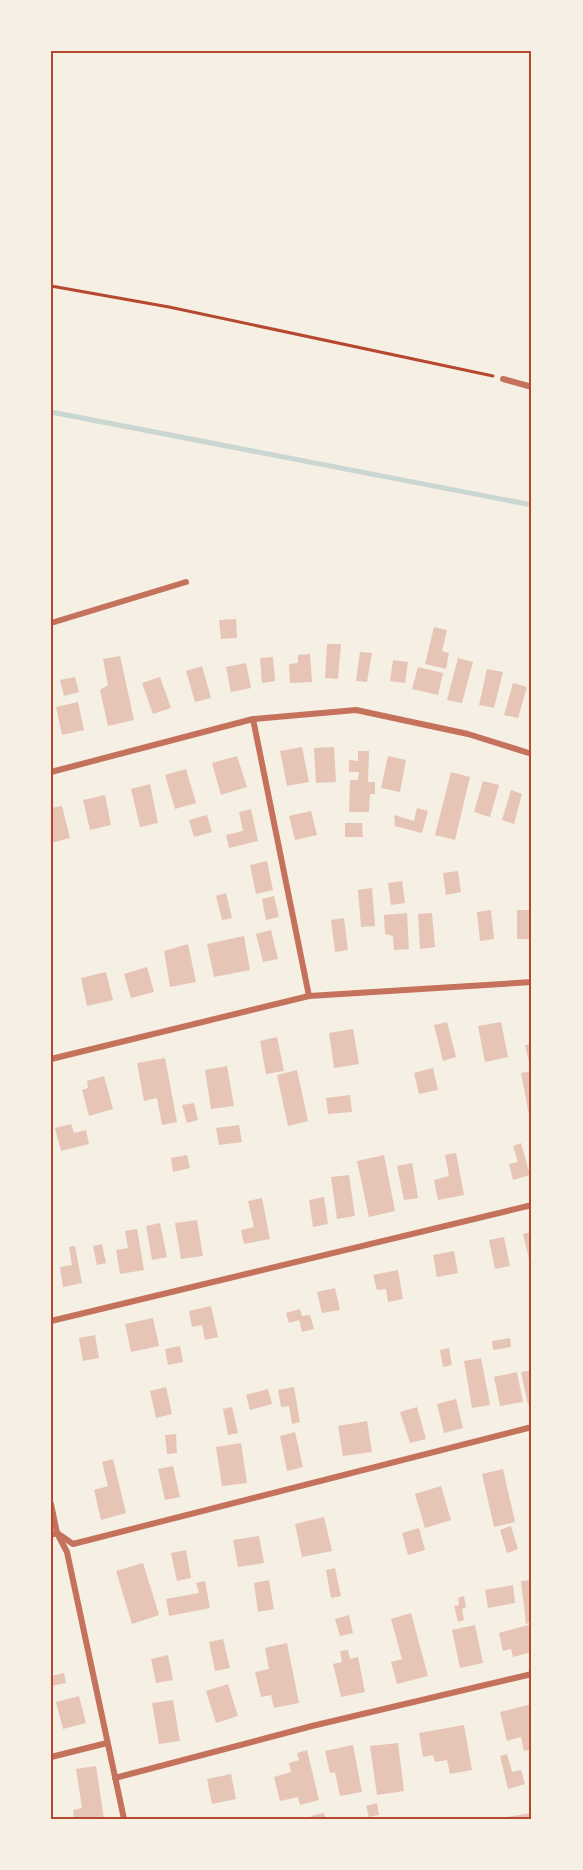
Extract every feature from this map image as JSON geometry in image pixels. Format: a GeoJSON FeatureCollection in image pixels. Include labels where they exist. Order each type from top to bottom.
{"type":"FeatureCollection","features":[{"type":"Feature","properties":{"kind":"street"},"geometry":{"type":"LineString","coordinates":[[503,379],[532,387]]}},
{"type":"Feature","properties":{"kind":"street"},"geometry":{"type":"LineString","coordinates":[[51,623],[186,582]]}},
{"type":"Feature","properties":{"kind":"street"},"geometry":{"type":"LineString","coordinates":[[51,772],[253,719],[356,710],[468,734],[532,754]]}},
{"type":"Feature","properties":{"kind":"street"},"geometry":{"type":"LineString","coordinates":[[253,719],[309,996]]}},
{"type":"Feature","properties":{"kind":"street"},"geometry":{"type":"LineString","coordinates":[[51,1059],[309,996],[532,982]]}},
{"type":"Feature","properties":{"kind":"street"},"geometry":{"type":"LineString","coordinates":[[51,1321],[532,1205]]}},
{"type":"Feature","properties":{"kind":"street"},"geometry":{"type":"LineString","coordinates":[[54,1534],[73,1544],[532,1427]]}},
{"type":"Feature","properties":{"kind":"street"},"geometry":{"type":"LineString","coordinates":[[51,1504],[54,1534],[67,1552],[124,1819]]}},
{"type":"Feature","properties":{"kind":"street"},"geometry":{"type":"LineString","coordinates":[[115,1778],[312,1726],[532,1674]]}},
{"type":"Feature","properties":{"kind":"street"},"geometry":{"type":"LineString","coordinates":[[51,1757],[107,1743]]}},
{"type":"Feature","properties":{"kind":"path"},"geometry":{"type":"LineString","coordinates":[[51,286],[169,307],[503,379]]}},
{"type":"Feature","properties":{"kind":"building"},"geometry":{"type":"Polygon","coordinates":[[[236,619],[237,638],[221,639],[219,620],[236,619]]]}},
{"type":"Feature","properties":{"kind":"building"},"geometry":{"type":"Polygon","coordinates":[[[434,627],[447,630],[442,651],[449,653],[446,669],[425,664],[434,627]]]}},
{"type":"Feature","properties":{"kind":"building"},"geometry":{"type":"Polygon","coordinates":[[[327,644],[341,644],[338,679],[325,678],[327,644]]]}},
{"type":"Feature","properties":{"kind":"building"},"geometry":{"type":"Polygon","coordinates":[[[360,652],[372,653],[367,682],[356,681],[360,652]]]}},
{"type":"Feature","properties":{"kind":"building"},"geometry":{"type":"Polygon","coordinates":[[[310,654],[312,682],[290,683],[289,664],[298,663],[298,655],[310,654]]]}},
{"type":"Feature","properties":{"kind":"building"},"geometry":{"type":"Polygon","coordinates":[[[120,656],[134,720],[108,726],[100,690],[108,685],[103,659],[120,656]]]}},
{"type":"Feature","properties":{"kind":"building"},"geometry":{"type":"Polygon","coordinates":[[[273,657],[275,681],[262,683],[260,658],[273,657]]]}},
{"type":"Feature","properties":{"kind":"building"},"geometry":{"type":"Polygon","coordinates":[[[458,658],[473,662],[462,703],[447,700],[458,658]]]}},
{"type":"Feature","properties":{"kind":"building"},"geometry":{"type":"Polygon","coordinates":[[[393,660],[408,662],[405,683],[390,681],[393,660]]]}},
{"type":"Feature","properties":{"kind":"building"},"geometry":{"type":"Polygon","coordinates":[[[246,663],[251,688],[231,692],[226,667],[246,663]]]}},
{"type":"Feature","properties":{"kind":"building"},"geometry":{"type":"Polygon","coordinates":[[[202,666],[211,698],[195,702],[186,671],[202,666]]]}},
{"type":"Feature","properties":{"kind":"building"},"geometry":{"type":"Polygon","coordinates":[[[418,667],[443,673],[438,695],[412,689],[418,667]]]}},
{"type":"Feature","properties":{"kind":"building"},"geometry":{"type":"Polygon","coordinates":[[[487,669],[503,672],[494,708],[479,705],[487,669]]]}},
{"type":"Feature","properties":{"kind":"building"},"geometry":{"type":"Polygon","coordinates":[[[75,677],[79,692],[64,696],[60,680],[75,677]]]}},
{"type":"Feature","properties":{"kind":"building"},"geometry":{"type":"Polygon","coordinates":[[[160,677],[171,708],[153,714],[142,683],[160,677]]]}},
{"type":"Feature","properties":{"kind":"building"},"geometry":{"type":"Polygon","coordinates":[[[513,683],[527,687],[518,718],[504,715],[513,683]]]}},
{"type":"Feature","properties":{"kind":"building"},"geometry":{"type":"Polygon","coordinates":[[[78,702],[84,730],[62,735],[56,707],[78,702]]]}},
{"type":"Feature","properties":{"kind":"building"},"geometry":{"type":"Polygon","coordinates":[[[302,747],[309,782],[287,786],[280,751],[302,747]]]}},
{"type":"Feature","properties":{"kind":"building"},"geometry":{"type":"Polygon","coordinates":[[[334,747],[336,782],[316,783],[314,748],[334,747]]]}},
{"type":"Feature","properties":{"kind":"building"},"geometry":{"type":"Polygon","coordinates":[[[358,751],[369,751],[368,782],[375,782],[375,794],[370,794],[369,812],[349,812],[350,780],[358,780],[359,772],[349,772],[349,760],[358,761],[358,751]]]}},
{"type":"Feature","properties":{"kind":"building"},"geometry":{"type":"Polygon","coordinates":[[[237,756],[247,787],[221,795],[212,763],[237,756]]]}},
{"type":"Feature","properties":{"kind":"building"},"geometry":{"type":"Polygon","coordinates":[[[388,756],[406,760],[400,792],[381,788],[388,756]]]}},
{"type":"Feature","properties":{"kind":"building"},"geometry":{"type":"Polygon","coordinates":[[[186,769],[196,803],[175,809],[165,775],[186,769]]]}},
{"type":"Feature","properties":{"kind":"building"},"geometry":{"type":"Polygon","coordinates":[[[451,772],[470,777],[455,840],[435,835],[451,772]]]}},
{"type":"Feature","properties":{"kind":"building"},"geometry":{"type":"Polygon","coordinates":[[[483,781],[499,785],[490,817],[474,812],[483,781]]]}},
{"type":"Feature","properties":{"kind":"building"},"geometry":{"type":"Polygon","coordinates":[[[150,784],[158,823],[140,827],[131,789],[150,784]]]}},
{"type":"Feature","properties":{"kind":"building"},"geometry":{"type":"Polygon","coordinates":[[[511,790],[522,794],[514,824],[502,820],[511,790]]]}},
{"type":"Feature","properties":{"kind":"building"},"geometry":{"type":"Polygon","coordinates":[[[105,795],[111,825],[90,830],[83,800],[105,795]]]}},
{"type":"Feature","properties":{"kind":"building"},"geometry":{"type":"Polygon","coordinates":[[[62,806],[70,838],[51,843],[51,808],[62,806]]]}},
{"type":"Feature","properties":{"kind":"building"},"geometry":{"type":"Polygon","coordinates":[[[417,808],[428,811],[422,833],[395,826],[394,815],[414,821],[417,808]]]}},
{"type":"Feature","properties":{"kind":"building"},"geometry":{"type":"Polygon","coordinates":[[[251,809],[258,841],[229,848],[226,835],[243,831],[239,812],[251,809]]]}},
{"type":"Feature","properties":{"kind":"building"},"geometry":{"type":"Polygon","coordinates":[[[311,811],[317,835],[295,840],[289,816],[311,811]]]}},
{"type":"Feature","properties":{"kind":"building"},"geometry":{"type":"Polygon","coordinates":[[[207,815],[212,832],[194,837],[189,820],[207,815]]]}},
{"type":"Feature","properties":{"kind":"building"},"geometry":{"type":"Polygon","coordinates":[[[345,823],[362,823],[363,837],[345,837],[345,823]]]}},
{"type":"Feature","properties":{"kind":"building"},"geometry":{"type":"Polygon","coordinates":[[[267,861],[273,890],[256,894],[250,865],[267,861]]]}},
{"type":"Feature","properties":{"kind":"building"},"geometry":{"type":"Polygon","coordinates":[[[458,871],[461,892],[446,895],[443,873],[458,871]]]}},
{"type":"Feature","properties":{"kind":"building"},"geometry":{"type":"Polygon","coordinates":[[[402,881],[405,903],[391,905],[388,883],[402,881]]]}},
{"type":"Feature","properties":{"kind":"building"},"geometry":{"type":"Polygon","coordinates":[[[372,888],[375,926],[361,927],[358,890],[372,888]]]}},
{"type":"Feature","properties":{"kind":"building"},"geometry":{"type":"Polygon","coordinates":[[[226,893],[232,918],[222,920],[216,896],[226,893]]]}},
{"type":"Feature","properties":{"kind":"building"},"geometry":{"type":"Polygon","coordinates":[[[274,896],[279,917],[266,920],[262,899],[274,896]]]}},
{"type":"Feature","properties":{"kind":"building"},"geometry":{"type":"Polygon","coordinates":[[[491,910],[494,939],[480,941],[477,912],[491,910]]]}},
{"type":"Feature","properties":{"kind":"building"},"geometry":{"type":"Polygon","coordinates":[[[517,910],[532,910],[532,939],[517,939],[517,910]]]}},
{"type":"Feature","properties":{"kind":"building"},"geometry":{"type":"Polygon","coordinates":[[[407,913],[409,949],[394,950],[393,936],[385,934],[384,915],[407,913]]]}},
{"type":"Feature","properties":{"kind":"building"},"geometry":{"type":"Polygon","coordinates":[[[432,913],[435,947],[420,949],[418,914],[432,913]]]}},
{"type":"Feature","properties":{"kind":"building"},"geometry":{"type":"Polygon","coordinates":[[[344,918],[348,950],[335,952],[331,920],[344,918]]]}},
{"type":"Feature","properties":{"kind":"building"},"geometry":{"type":"Polygon","coordinates":[[[271,930],[278,959],[263,962],[256,934],[271,930]]]}},
{"type":"Feature","properties":{"kind":"building"},"geometry":{"type":"Polygon","coordinates":[[[244,936],[250,970],[214,977],[207,944],[244,936]]]}},
{"type":"Feature","properties":{"kind":"building"},"geometry":{"type":"Polygon","coordinates":[[[188,944],[196,982],[170,987],[164,951],[188,944]]]}},
{"type":"Feature","properties":{"kind":"building"},"geometry":{"type":"Polygon","coordinates":[[[147,967],[154,992],[131,998],[124,974],[147,967]]]}},
{"type":"Feature","properties":{"kind":"building"},"geometry":{"type":"Polygon","coordinates":[[[106,972],[113,1000],[87,1006],[81,978],[106,972]]]}},
{"type":"Feature","properties":{"kind":"building"},"geometry":{"type":"Polygon","coordinates":[[[447,1022],[456,1057],[443,1061],[434,1025],[447,1022]]]}},
{"type":"Feature","properties":{"kind":"building"},"geometry":{"type":"Polygon","coordinates":[[[501,1022],[508,1057],[485,1062],[478,1026],[501,1022]]]}},
{"type":"Feature","properties":{"kind":"building"},"geometry":{"type":"Polygon","coordinates":[[[353,1029],[359,1064],[334,1068],[329,1033],[353,1029]]]}},
{"type":"Feature","properties":{"kind":"building"},"geometry":{"type":"Polygon","coordinates":[[[277,1037],[284,1071],[266,1074],[260,1041],[277,1037]]]}},
{"type":"Feature","properties":{"kind":"building"},"geometry":{"type":"Polygon","coordinates":[[[532,1044],[532,1065],[530,1066],[525,1045],[532,1044]]]}},
{"type":"Feature","properties":{"kind":"building"},"geometry":{"type":"Polygon","coordinates":[[[165,1058],[177,1122],[162,1125],[157,1098],[144,1101],[137,1063],[165,1058]]]}},
{"type":"Feature","properties":{"kind":"building"},"geometry":{"type":"Polygon","coordinates":[[[227,1066],[234,1106],[211,1109],[205,1070],[227,1066]]]}},
{"type":"Feature","properties":{"kind":"building"},"geometry":{"type":"Polygon","coordinates":[[[433,1068],[438,1090],[419,1094],[414,1073],[433,1068]]]}},
{"type":"Feature","properties":{"kind":"building"},"geometry":{"type":"Polygon","coordinates":[[[297,1070],[308,1121],[288,1126],[277,1075],[297,1070]]]}},
{"type":"Feature","properties":{"kind":"building"},"geometry":{"type":"Polygon","coordinates":[[[532,1071],[532,1125],[531,1125],[521,1073],[532,1071]]]}},
{"type":"Feature","properties":{"kind":"building"},"geometry":{"type":"Polygon","coordinates":[[[104,1076],[113,1109],[89,1116],[82,1090],[88,1088],[87,1081],[104,1076]]]}},
{"type":"Feature","properties":{"kind":"building"},"geometry":{"type":"Polygon","coordinates":[[[350,1095],[352,1112],[328,1114],[326,1098],[350,1095]]]}},
{"type":"Feature","properties":{"kind":"building"},"geometry":{"type":"Polygon","coordinates":[[[194,1103],[198,1120],[187,1123],[182,1105],[194,1103]]]}},
{"type":"Feature","properties":{"kind":"building"},"geometry":{"type":"Polygon","coordinates":[[[71,1124],[74,1133],[86,1130],[89,1144],[61,1151],[55,1128],[71,1124]]]}},
{"type":"Feature","properties":{"kind":"building"},"geometry":{"type":"Polygon","coordinates":[[[239,1125],[242,1142],[219,1145],[216,1128],[239,1125]]]}},
{"type":"Feature","properties":{"kind":"building"},"geometry":{"type":"Polygon","coordinates":[[[521,1143],[530,1175],[513,1180],[509,1164],[518,1162],[513,1146],[521,1143]]]}},
{"type":"Feature","properties":{"kind":"building"},"geometry":{"type":"Polygon","coordinates":[[[456,1153],[464,1195],[438,1200],[434,1180],[449,1176],[445,1155],[456,1153]]]}},
{"type":"Feature","properties":{"kind":"building"},"geometry":{"type":"Polygon","coordinates":[[[187,1155],[190,1168],[173,1172],[171,1158],[187,1155]]]}},
{"type":"Feature","properties":{"kind":"building"},"geometry":{"type":"Polygon","coordinates":[[[384,1155],[395,1211],[369,1217],[357,1161],[384,1155]]]}},
{"type":"Feature","properties":{"kind":"building"},"geometry":{"type":"Polygon","coordinates":[[[412,1163],[418,1198],[404,1200],[397,1166],[412,1163]]]}},
{"type":"Feature","properties":{"kind":"building"},"geometry":{"type":"Polygon","coordinates":[[[349,1175],[355,1216],[337,1219],[331,1177],[349,1175]]]}},
{"type":"Feature","properties":{"kind":"building"},"geometry":{"type":"Polygon","coordinates":[[[324,1197],[328,1224],[313,1227],[309,1200],[324,1197]]]}},
{"type":"Feature","properties":{"kind":"building"},"geometry":{"type":"Polygon","coordinates":[[[262,1198],[270,1239],[244,1244],[241,1230],[254,1227],[248,1201],[262,1198]]]}},
{"type":"Feature","properties":{"kind":"building"},"geometry":{"type":"Polygon","coordinates":[[[197,1220],[203,1256],[181,1259],[175,1223],[197,1220]]]}},
{"type":"Feature","properties":{"kind":"building"},"geometry":{"type":"Polygon","coordinates":[[[160,1223],[167,1257],[152,1260],[146,1226],[160,1223]]]}},
{"type":"Feature","properties":{"kind":"building"},"geometry":{"type":"Polygon","coordinates":[[[137,1229],[144,1270],[120,1274],[116,1250],[128,1248],[125,1231],[137,1229]]]}},
{"type":"Feature","properties":{"kind":"building"},"geometry":{"type":"Polygon","coordinates":[[[532,1232],[532,1267],[531,1267],[523,1234],[532,1232]]]}},
{"type":"Feature","properties":{"kind":"building"},"geometry":{"type":"Polygon","coordinates":[[[504,1237],[510,1266],[495,1269],[489,1240],[504,1237]]]}},
{"type":"Feature","properties":{"kind":"building"},"geometry":{"type":"Polygon","coordinates":[[[102,1244],[106,1263],[97,1265],[93,1246],[102,1244]]]}},
{"type":"Feature","properties":{"kind":"building"},"geometry":{"type":"Polygon","coordinates":[[[75,1246],[82,1283],[63,1287],[60,1267],[72,1265],[69,1247],[75,1246]]]}},
{"type":"Feature","properties":{"kind":"building"},"geometry":{"type":"Polygon","coordinates":[[[454,1251],[458,1273],[437,1277],[433,1255],[454,1251]]]}},
{"type":"Feature","properties":{"kind":"building"},"geometry":{"type":"Polygon","coordinates":[[[398,1270],[403,1299],[388,1302],[386,1289],[377,1290],[373,1275],[398,1270]]]}},
{"type":"Feature","properties":{"kind":"building"},"geometry":{"type":"Polygon","coordinates":[[[335,1288],[340,1310],[322,1313],[317,1292],[335,1288]]]}},
{"type":"Feature","properties":{"kind":"building"},"geometry":{"type":"Polygon","coordinates":[[[211,1306],[218,1337],[205,1340],[202,1325],[192,1327],[189,1311],[211,1306]]]}},
{"type":"Feature","properties":{"kind":"building"},"geometry":{"type":"Polygon","coordinates":[[[300,1309],[302,1316],[310,1315],[314,1329],[302,1332],[299,1320],[289,1323],[286,1313],[300,1309]]]}},
{"type":"Feature","properties":{"kind":"building"},"geometry":{"type":"Polygon","coordinates":[[[153,1318],[159,1346],[131,1352],[125,1324],[153,1318]]]}},
{"type":"Feature","properties":{"kind":"building"},"geometry":{"type":"Polygon","coordinates":[[[95,1335],[99,1358],[83,1361],[79,1338],[95,1335]]]}},
{"type":"Feature","properties":{"kind":"building"},"geometry":{"type":"Polygon","coordinates":[[[510,1338],[511,1347],[493,1350],[492,1341],[510,1338]]]}},
{"type":"Feature","properties":{"kind":"building"},"geometry":{"type":"Polygon","coordinates":[[[180,1346],[183,1362],[168,1365],[165,1349],[180,1346]]]}},
{"type":"Feature","properties":{"kind":"building"},"geometry":{"type":"Polygon","coordinates":[[[449,1348],[452,1365],[443,1367],[440,1350],[449,1348]]]}},
{"type":"Feature","properties":{"kind":"building"},"geometry":{"type":"Polygon","coordinates":[[[481,1358],[490,1405],[472,1408],[464,1361],[481,1358]]]}},
{"type":"Feature","properties":{"kind":"building"},"geometry":{"type":"Polygon","coordinates":[[[532,1370],[532,1404],[528,1405],[521,1372],[532,1370]]]}},
{"type":"Feature","properties":{"kind":"building"},"geometry":{"type":"Polygon","coordinates":[[[517,1372],[523,1402],[500,1406],[494,1377],[517,1372]]]}},
{"type":"Feature","properties":{"kind":"building"},"geometry":{"type":"Polygon","coordinates":[[[166,1387],[172,1414],[156,1418],[150,1391],[166,1387]]]}},
{"type":"Feature","properties":{"kind":"building"},"geometry":{"type":"Polygon","coordinates":[[[294,1387],[300,1422],[292,1424],[289,1406],[281,1407],[278,1390],[294,1387]]]}},
{"type":"Feature","properties":{"kind":"building"},"geometry":{"type":"Polygon","coordinates":[[[268,1389],[272,1404],[250,1410],[246,1395],[268,1389]]]}},
{"type":"Feature","properties":{"kind":"building"},"geometry":{"type":"Polygon","coordinates":[[[456,1399],[463,1428],[444,1433],[437,1404],[456,1399]]]}},
{"type":"Feature","properties":{"kind":"building"},"geometry":{"type":"Polygon","coordinates":[[[232,1407],[238,1433],[228,1435],[223,1409],[232,1407]]]}},
{"type":"Feature","properties":{"kind":"building"},"geometry":{"type":"Polygon","coordinates":[[[417,1407],[426,1439],[410,1443],[400,1412],[417,1407]]]}},
{"type":"Feature","properties":{"kind":"building"},"geometry":{"type":"Polygon","coordinates":[[[367,1421],[372,1452],[343,1456],[338,1426],[367,1421]]]}},
{"type":"Feature","properties":{"kind":"building"},"geometry":{"type":"Polygon","coordinates":[[[295,1432],[303,1467],[287,1471],[280,1436],[295,1432]]]}},
{"type":"Feature","properties":{"kind":"building"},"geometry":{"type":"Polygon","coordinates":[[[176,1434],[177,1453],[167,1454],[165,1435],[176,1434]]]}},
{"type":"Feature","properties":{"kind":"building"},"geometry":{"type":"Polygon","coordinates":[[[241,1443],[247,1483],[222,1486],[216,1447],[241,1443]]]}},
{"type":"Feature","properties":{"kind":"building"},"geometry":{"type":"Polygon","coordinates":[[[113,1459],[126,1513],[101,1520],[94,1490],[108,1486],[102,1462],[113,1459]]]}},
{"type":"Feature","properties":{"kind":"building"},"geometry":{"type":"Polygon","coordinates":[[[173,1466],[180,1497],[165,1500],[158,1469],[173,1466]]]}},
{"type":"Feature","properties":{"kind":"building"},"geometry":{"type":"Polygon","coordinates":[[[503,1469],[515,1522],[494,1527],[482,1474],[503,1469]]]}},
{"type":"Feature","properties":{"kind":"building"},"geometry":{"type":"Polygon","coordinates":[[[441,1486],[451,1520],[425,1528],[415,1494],[441,1486]]]}},
{"type":"Feature","properties":{"kind":"building"},"geometry":{"type":"Polygon","coordinates":[[[324,1517],[332,1551],[302,1557],[295,1524],[324,1517]]]}},
{"type":"Feature","properties":{"kind":"building"},"geometry":{"type":"Polygon","coordinates":[[[511,1526],[518,1549],[507,1553],[500,1530],[511,1526]]]}},
{"type":"Feature","properties":{"kind":"building"},"geometry":{"type":"Polygon","coordinates":[[[419,1528],[425,1550],[408,1555],[402,1533],[419,1528]]]}},
{"type":"Feature","properties":{"kind":"building"},"geometry":{"type":"Polygon","coordinates":[[[259,1536],[264,1563],[238,1567],[233,1540],[259,1536]]]}},
{"type":"Feature","properties":{"kind":"building"},"geometry":{"type":"Polygon","coordinates":[[[186,1550],[191,1578],[177,1581],[171,1553],[186,1550]]]}},
{"type":"Feature","properties":{"kind":"building"},"geometry":{"type":"Polygon","coordinates":[[[143,1563],[159,1615],[132,1624],[116,1571],[143,1563]]]}},
{"type":"Feature","properties":{"kind":"building"},"geometry":{"type":"Polygon","coordinates":[[[335,1568],[341,1596],[331,1598],[326,1570],[335,1568]]]}},
{"type":"Feature","properties":{"kind":"building"},"geometry":{"type":"Polygon","coordinates":[[[269,1580],[274,1609],[258,1612],[254,1583],[269,1580]]]}},
{"type":"Feature","properties":{"kind":"building"},"geometry":{"type":"Polygon","coordinates":[[[530,1580],[532,1621],[526,1624],[521,1581],[530,1580]]]}},
{"type":"Feature","properties":{"kind":"building"},"geometry":{"type":"Polygon","coordinates":[[[205,1581],[210,1608],[169,1616],[166,1599],[199,1593],[196,1583],[205,1581]]]}},
{"type":"Feature","properties":{"kind":"building"},"geometry":{"type":"Polygon","coordinates":[[[513,1585],[515,1603],[488,1608],[485,1590],[513,1585]]]}},
{"type":"Feature","properties":{"kind":"building"},"geometry":{"type":"Polygon","coordinates":[[[464,1596],[466,1607],[462,1609],[464,1620],[458,1622],[454,1606],[459,1605],[458,1598],[464,1596]]]}},
{"type":"Feature","properties":{"kind":"building"},"geometry":{"type":"Polygon","coordinates":[[[411,1613],[428,1676],[397,1684],[391,1662],[402,1659],[391,1619],[411,1613]]]}},
{"type":"Feature","properties":{"kind":"building"},"geometry":{"type":"Polygon","coordinates":[[[349,1615],[353,1633],[340,1636],[335,1619],[349,1615]]]}},
{"type":"Feature","properties":{"kind":"building"},"geometry":{"type":"Polygon","coordinates":[[[532,1624],[532,1639],[529,1640],[532,1652],[513,1657],[511,1649],[503,1651],[499,1633],[532,1624]]]}},
{"type":"Feature","properties":{"kind":"building"},"geometry":{"type":"Polygon","coordinates":[[[475,1625],[483,1663],[460,1668],[452,1630],[475,1625]]]}},
{"type":"Feature","properties":{"kind":"building"},"geometry":{"type":"Polygon","coordinates":[[[223,1639],[230,1668],[215,1671],[209,1642],[223,1639]]]}},
{"type":"Feature","properties":{"kind":"building"},"geometry":{"type":"Polygon","coordinates":[[[287,1643],[299,1703],[274,1708],[271,1695],[261,1697],[255,1672],[269,1669],[265,1648],[287,1643]]]}},
{"type":"Feature","properties":{"kind":"building"},"geometry":{"type":"Polygon","coordinates":[[[348,1650],[350,1659],[358,1657],[365,1692],[341,1697],[333,1664],[342,1662],[340,1651],[348,1650]]]}},
{"type":"Feature","properties":{"kind":"building"},"geometry":{"type":"Polygon","coordinates":[[[168,1655],[173,1680],[156,1683],[151,1659],[168,1655]]]}},
{"type":"Feature","properties":{"kind":"building"},"geometry":{"type":"Polygon","coordinates":[[[64,1673],[66,1683],[51,1686],[51,1676],[64,1673]]]}},
{"type":"Feature","properties":{"kind":"building"},"geometry":{"type":"Polygon","coordinates":[[[228,1684],[238,1716],[216,1723],[206,1691],[228,1684]]]}},
{"type":"Feature","properties":{"kind":"building"},"geometry":{"type":"Polygon","coordinates":[[[79,1696],[86,1723],[63,1729],[56,1702],[79,1696]]]}},
{"type":"Feature","properties":{"kind":"building"},"geometry":{"type":"Polygon","coordinates":[[[173,1700],[180,1741],[159,1744],[152,1703],[173,1700]]]}},
{"type":"Feature","properties":{"kind":"building"},"geometry":{"type":"Polygon","coordinates":[[[532,1704],[532,1749],[524,1751],[521,1737],[507,1741],[500,1712],[532,1704]]]}},
{"type":"Feature","properties":{"kind":"building"},"geometry":{"type":"Polygon","coordinates":[[[464,1725],[472,1770],[450,1774],[447,1760],[435,1762],[433,1755],[423,1757],[419,1733],[464,1725]]]}},
{"type":"Feature","properties":{"kind":"building"},"geometry":{"type":"Polygon","coordinates":[[[398,1743],[404,1791],[377,1795],[370,1746],[398,1743]]]}},
{"type":"Feature","properties":{"kind":"building"},"geometry":{"type":"Polygon","coordinates":[[[353,1745],[362,1792],[340,1796],[335,1772],[330,1773],[325,1751],[353,1745]]]}},
{"type":"Feature","properties":{"kind":"building"},"geometry":{"type":"Polygon","coordinates":[[[307,1750],[319,1800],[300,1805],[298,1797],[280,1801],[274,1777],[291,1772],[289,1763],[299,1760],[297,1753],[307,1750]]]}},
{"type":"Feature","properties":{"kind":"building"},"geometry":{"type":"Polygon","coordinates":[[[507,1754],[512,1772],[521,1770],[525,1784],[508,1789],[500,1756],[507,1754]]]}},
{"type":"Feature","properties":{"kind":"building"},"geometry":{"type":"Polygon","coordinates":[[[96,1766],[104,1819],[74,1819],[73,1810],[82,1808],[76,1769],[96,1766]]]}},
{"type":"Feature","properties":{"kind":"building"},"geometry":{"type":"Polygon","coordinates":[[[231,1774],[236,1799],[212,1804],[207,1779],[231,1774]]]}},
{"type":"Feature","properties":{"kind":"building"},"geometry":{"type":"Polygon","coordinates":[[[377,1803],[379,1815],[369,1817],[366,1806],[377,1803]]]}},
{"type":"Feature","properties":{"kind":"building"},"geometry":{"type":"Polygon","coordinates":[[[324,1813],[326,1819],[312,1819],[311,1816],[324,1813]]]}},
{"type":"Feature","properties":{"kind":"building"},"geometry":{"type":"Polygon","coordinates":[[[532,1813],[532,1819],[501,1819],[501,1818],[532,1813]]]}},
{"type":"Feature","properties":{"kind":"waterway"},"geometry":{"type":"LineString","coordinates":[[51,412],[532,505]]}}]}
